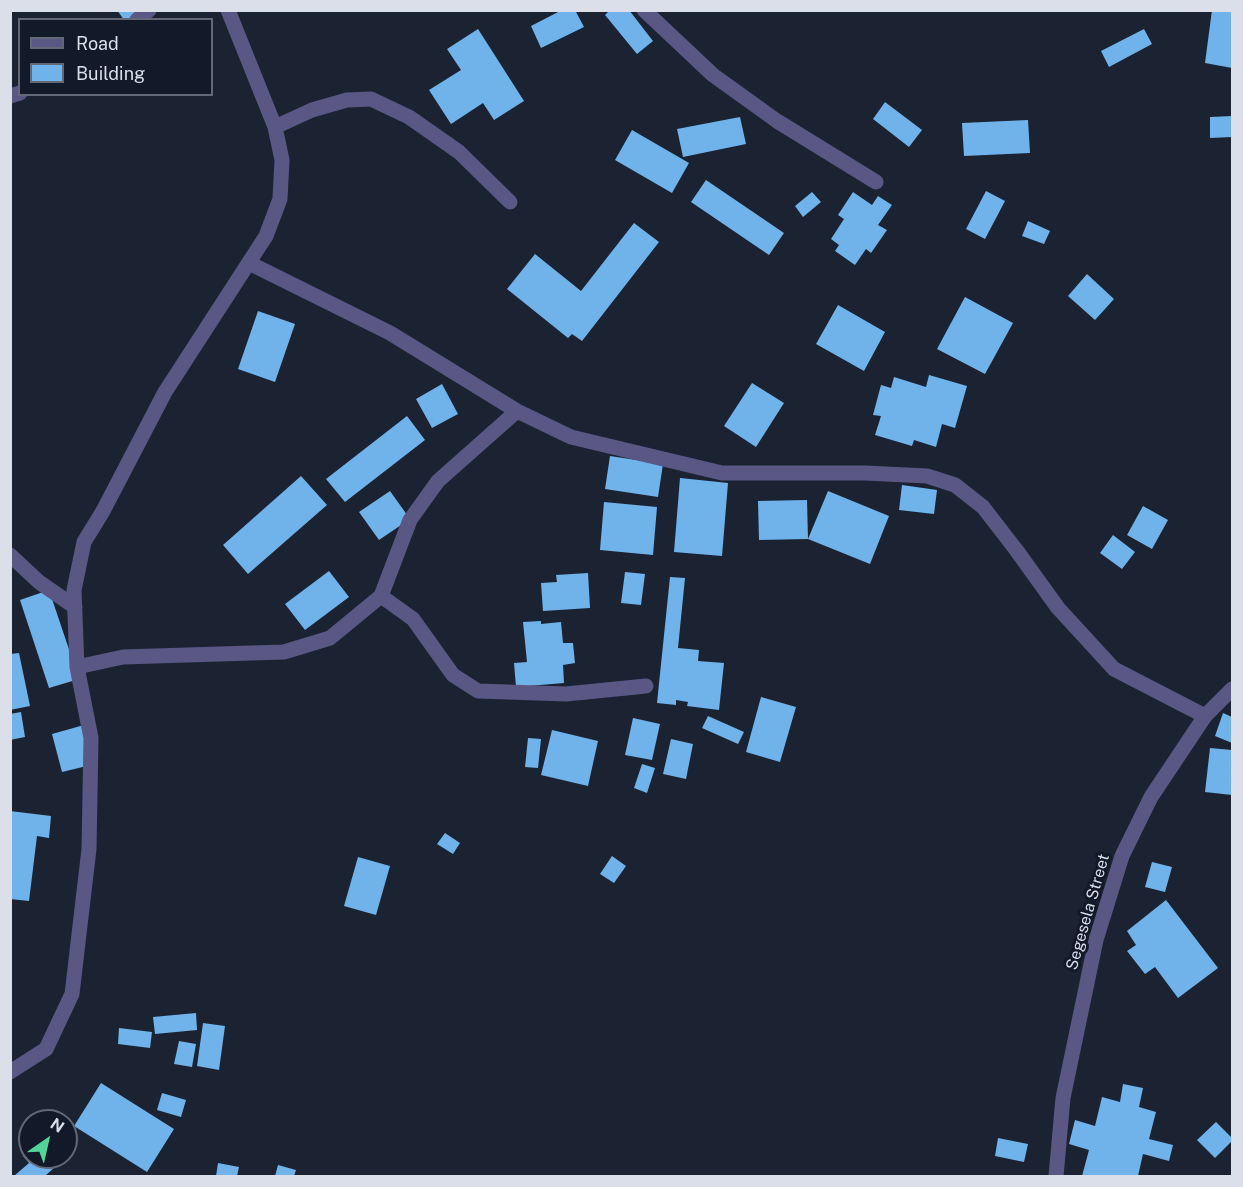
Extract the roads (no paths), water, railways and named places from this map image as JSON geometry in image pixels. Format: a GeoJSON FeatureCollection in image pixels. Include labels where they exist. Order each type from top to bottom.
{"type":"FeatureCollection","features":[{"type":"Feature","properties":{"kind":"street"},"geometry":{"type":"LineString","coordinates":[[10,1072],[46,1049],[72,994],[89,849],[91,738],[77,667],[74,590],[84,542],[103,511],[165,392],[266,236],[280,199],[282,160],[276,127],[228,10]]}},
{"type":"Feature","properties":{"kind":"street"},"geometry":{"type":"LineString","coordinates":[[644,10],[713,75],[777,122],[876,182]]}},
{"type":"Feature","properties":{"kind":"street"},"geometry":{"type":"LineString","coordinates":[[276,127],[312,110],[347,100],[371,99],[409,117],[459,152],[510,202]]}},
{"type":"Feature","properties":{"kind":"street"},"geometry":{"type":"LineString","coordinates":[[249,263],[390,333],[516,411],[571,437],[722,473],[865,473],[927,476],[955,485],[983,507],[1058,608],[1114,669],[1205,716]]}},
{"type":"Feature","properties":{"kind":"street"},"geometry":{"type":"LineString","coordinates":[[77,667],[123,657],[285,652],[330,638],[381,596],[410,520],[438,481],[516,411]]}},
{"type":"Feature","properties":{"kind":"street"},"geometry":{"type":"LineString","coordinates":[[10,555],[39,582],[75,607]]}},
{"type":"Feature","properties":{"kind":"street"},"geometry":{"type":"LineString","coordinates":[[381,596],[412,619],[453,675],[478,691],[566,694],[646,686]]}},
{"type":"Feature","properties":{"kind":"street","name":"Segesela Street"},"geometry":{"type":"LineString","coordinates":[[1056,1176],[1063,1098],[1096,940],[1122,856],[1151,797],[1205,716],[1233,688]]}}]}
